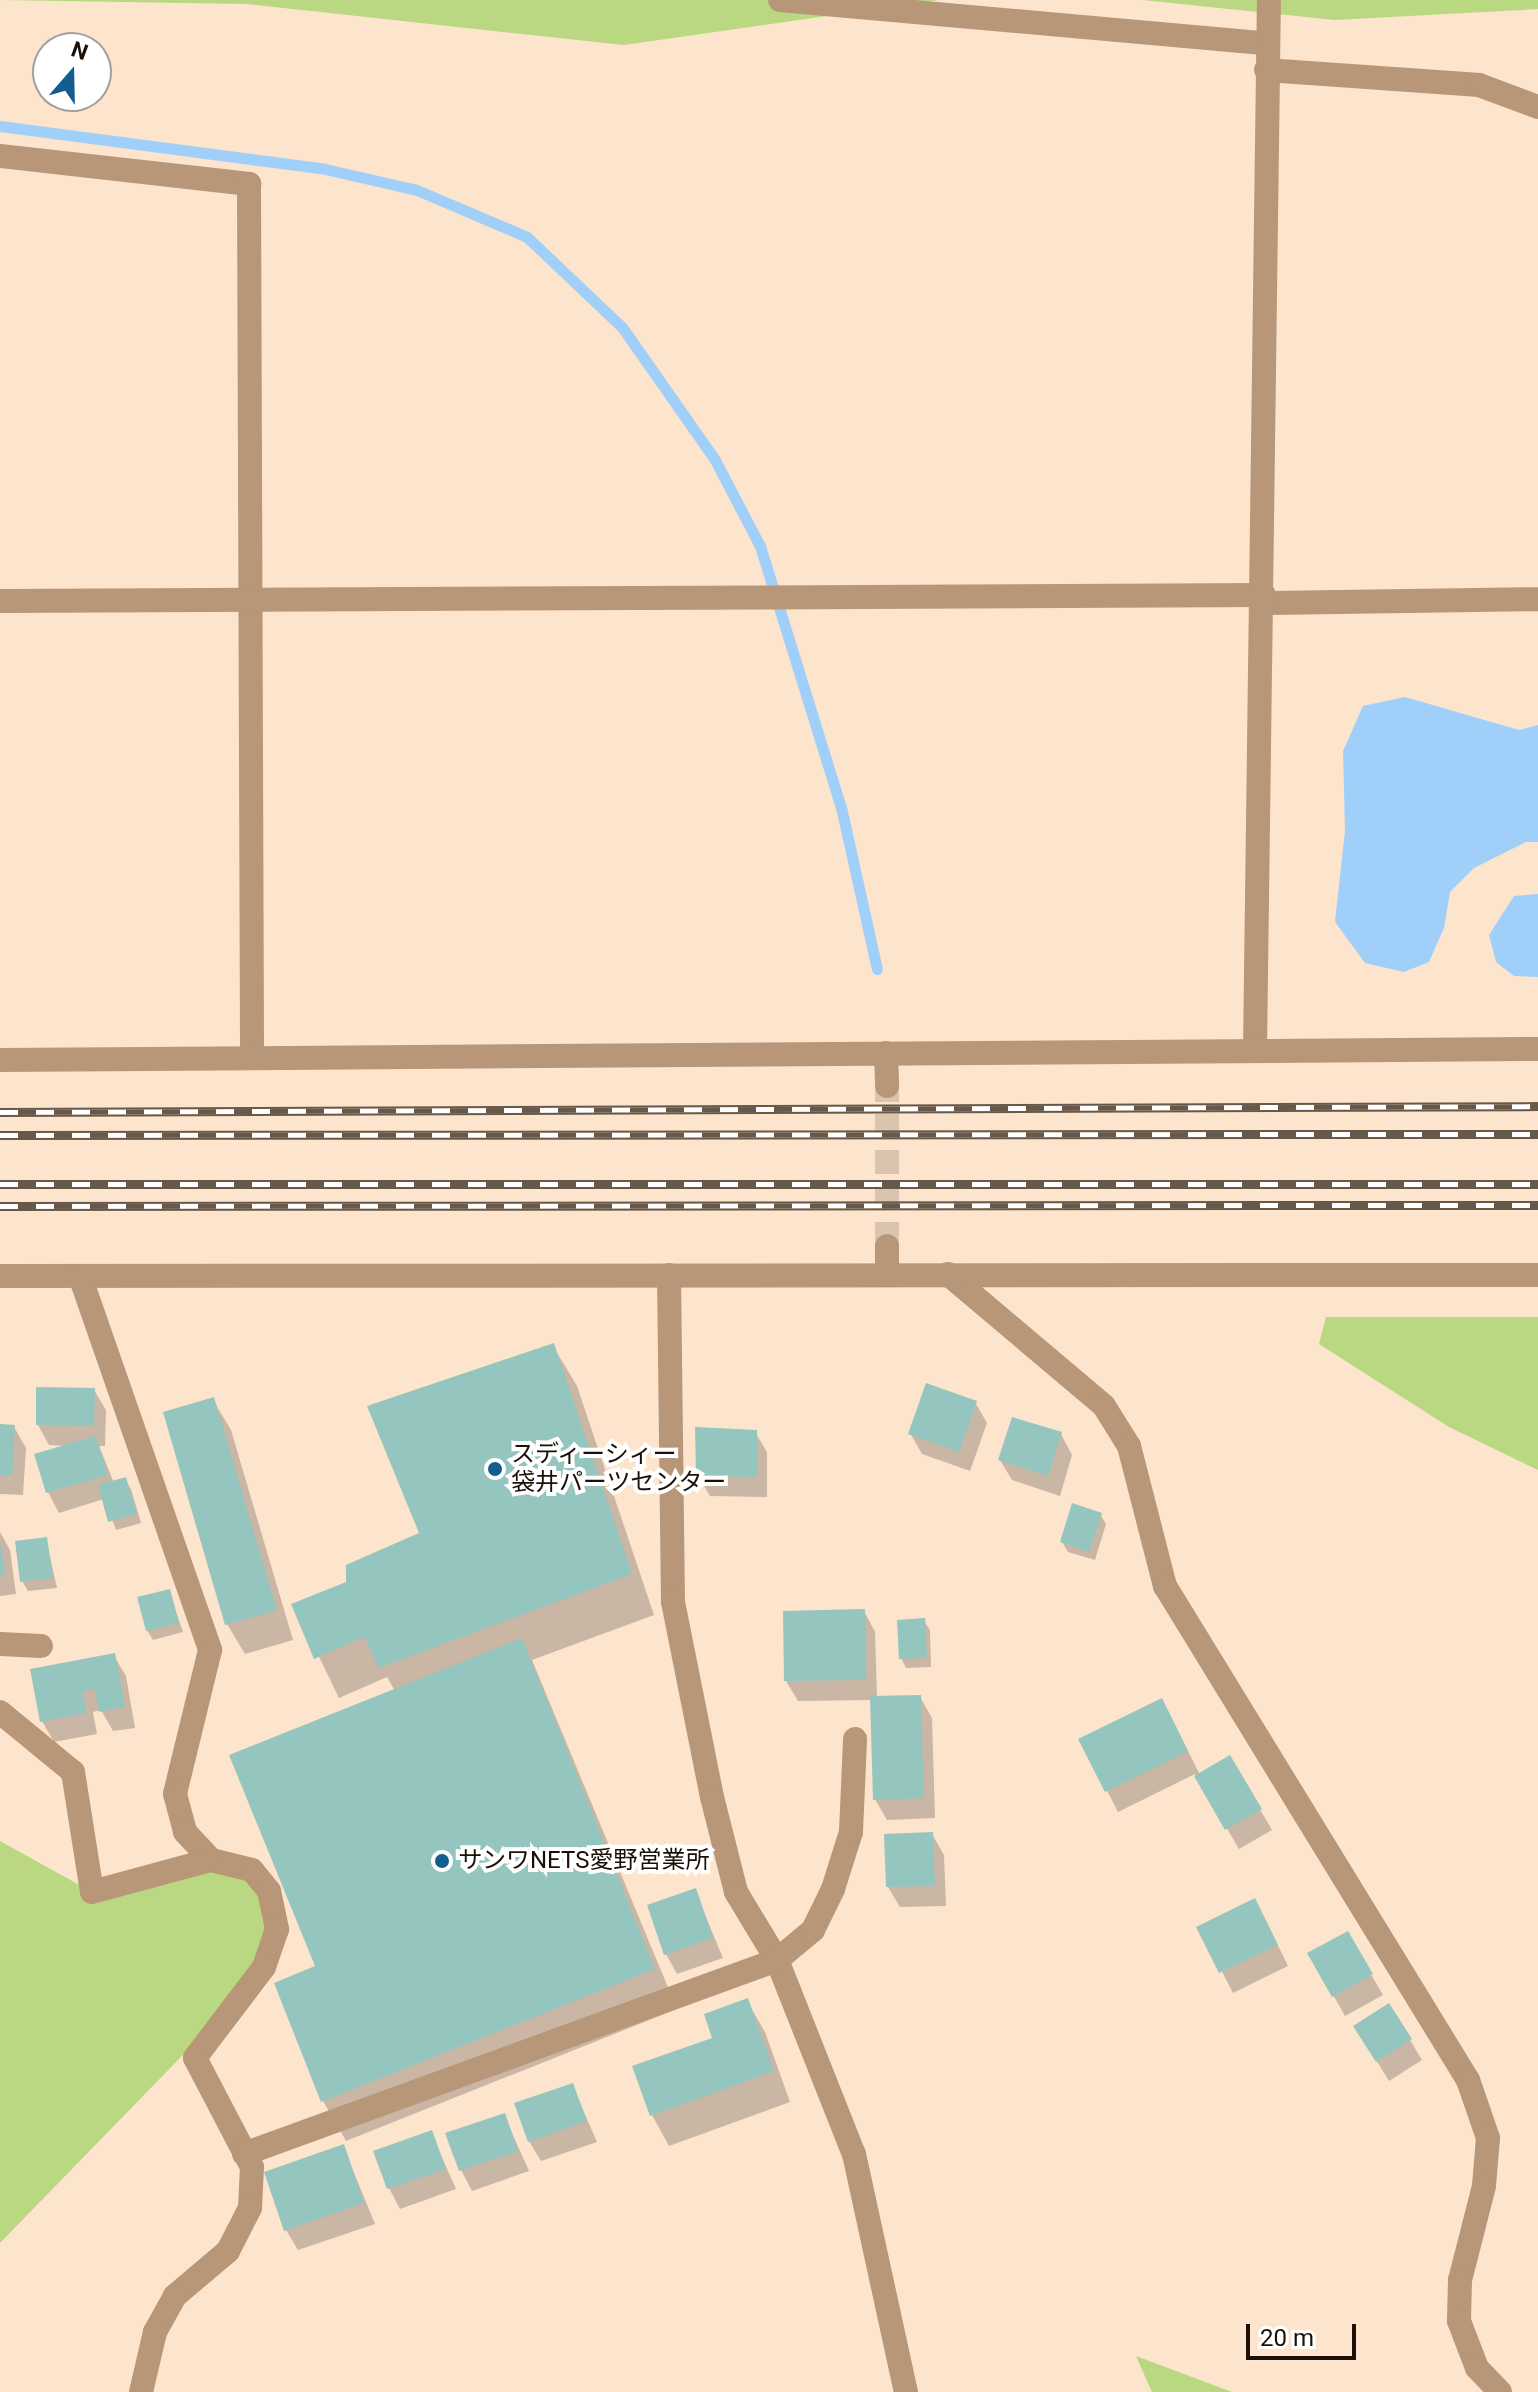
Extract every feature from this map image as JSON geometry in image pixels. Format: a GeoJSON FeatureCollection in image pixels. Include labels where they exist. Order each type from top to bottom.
{"type":"FeatureCollection","features":[{"type":"Feature","properties":{"kind":"street"},"geometry":{"type":"LineString","coordinates":[[780,0],[1268,35]]}},
{"type":"Feature","properties":{"kind":"street"},"geometry":{"type":"LineString","coordinates":[[1255,1049],[1264,599],[1266,70],[1269,0]]}},
{"type":"Feature","properties":{"kind":"street"},"geometry":{"type":"LineString","coordinates":[[1266,70],[1479,85],[1536,102]]}},
{"type":"Feature","properties":{"kind":"street"},"geometry":{"type":"LineString","coordinates":[[0,156],[249,184],[253,600],[252,1058]]}},
{"type":"Feature","properties":{"kind":"street"},"geometry":{"type":"LineString","coordinates":[[0,601],[1538,599]]}},
{"type":"Feature","properties":{"kind":"street"},"geometry":{"type":"LineString","coordinates":[[0,1060],[1538,1049]]}},
{"type":"Feature","properties":{"kind":"street"},"geometry":{"type":"LineString","coordinates":[[886,1053],[887,1086]]}},
{"type":"Feature","properties":{"kind":"street"},"geometry":{"type":"LineString","coordinates":[[887,1246],[887,1275]]}},
{"type":"Feature","properties":{"kind":"street"},"geometry":{"type":"LineString","coordinates":[[948,1274],[1104,1406],[1129,1446],[1165,1586],[1468,2080],[1488,2138],[1484,2186],[1460,2280],[1459,2321],[1477,2368],[1500,2392]]}},
{"type":"Feature","properties":{"kind":"street"},"geometry":{"type":"LineString","coordinates":[[669,1275],[673,1602],[736,1892],[777,1960],[854,2154],[906,2392]]}},
{"type":"Feature","properties":{"kind":"street"},"geometry":{"type":"LineString","coordinates":[[0,1276],[1538,1275]]}},
{"type":"Feature","properties":{"kind":"street"},"geometry":{"type":"LineString","coordinates":[[80,1276],[210,1650],[175,1794],[185,1832],[211,1860]]}},
{"type":"Feature","properties":{"kind":"street"},"geometry":{"type":"LineString","coordinates":[[0,1644],[41,1646]]}},
{"type":"Feature","properties":{"kind":"street"},"geometry":{"type":"LineString","coordinates":[[0,1712],[73,1772],[92,1892],[211,1860],[252,1870],[269,1891],[277,1929],[264,1967],[195,2058],[252,2167],[250,2208],[228,2251],[175,2296],[155,2332],[141,2392]]}},
{"type":"Feature","properties":{"kind":"street"},"geometry":{"type":"LineString","coordinates":[[244,2154],[777,1960],[813,1930],[833,1889],[851,1832],[855,1739]]}},
{"type":"Feature","properties":{"kind":"green space"},"geometry":{"type":"Polygon","coordinates":[[[0,0],[939,0],[624,45],[246,4],[0,0]]]}},
{"type":"Feature","properties":{"kind":"green space"},"geometry":{"type":"Polygon","coordinates":[[[1143,0],[1538,0],[1538,9],[1335,20],[1143,0]]]}},
{"type":"Feature","properties":{"kind":"green space"},"geometry":{"type":"Polygon","coordinates":[[[1326,1317],[1538,1317],[1538,1470],[1449,1427],[1319,1344],[1326,1317]]]}},
{"type":"Feature","properties":{"kind":"green space"},"geometry":{"type":"Polygon","coordinates":[[[0,1841],[92,1892],[226,1864],[255,1873],[273,1912],[247,1989],[0,2243],[0,1841]]]}},
{"type":"Feature","properties":{"kind":"green space"},"geometry":{"type":"Polygon","coordinates":[[[1136,2356],[1232,2392],[1152,2392],[1136,2356]]]}},
{"type":"Feature","properties":{"kind":"water"},"geometry":{"type":"Polygon","coordinates":[[[1405,697],[1519,730],[1538,725],[1538,842],[1526,842],[1474,868],[1450,892],[1444,928],[1429,962],[1404,972],[1365,963],[1335,922],[1345,830],[1343,751],[1363,706],[1405,697]]]}},
{"type":"Feature","properties":{"kind":"water"},"geometry":{"type":"Polygon","coordinates":[[[1538,894],[1538,977],[1514,976],[1496,962],[1489,935],[1514,896],[1538,894]]]}},
{"type":"Feature","properties":{"kind":"building","name":"スディーシィー 袋井パーツセンター"},"geometry":{"type":"Polygon","coordinates":[[[554,1343],[632,1574],[379,1668],[364,1637],[314,1659],[291,1604],[346,1582],[346,1565],[419,1533],[367,1406],[554,1343]]]}},
{"type":"Feature","properties":{"kind":"building"},"geometry":{"type":"Polygon","coordinates":[[[926,1383],[977,1401],[959,1452],[908,1434],[926,1383]]]}},
{"type":"Feature","properties":{"kind":"building"},"geometry":{"type":"Polygon","coordinates":[[[36,1387],[95,1388],[94,1426],[36,1425],[36,1387]]]}},
{"type":"Feature","properties":{"kind":"building"},"geometry":{"type":"Polygon","coordinates":[[[214,1397],[277,1610],[225,1625],[163,1412],[214,1397]]]}},
{"type":"Feature","properties":{"kind":"building"},"geometry":{"type":"Polygon","coordinates":[[[1012,1417],[1062,1432],[1048,1476],[998,1460],[1012,1417]]]}},
{"type":"Feature","properties":{"kind":"building"},"geometry":{"type":"Polygon","coordinates":[[[0,1424],[15,1425],[12,1475],[0,1475],[0,1424]]]}},
{"type":"Feature","properties":{"kind":"building"},"geometry":{"type":"Polygon","coordinates":[[[695,1427],[757,1430],[757,1477],[696,1476],[695,1427]]]}},
{"type":"Feature","properties":{"kind":"building"},"geometry":{"type":"Polygon","coordinates":[[[96,1436],[108,1475],[46,1493],[34,1454],[96,1436]]]}},
{"type":"Feature","properties":{"kind":"building"},"geometry":{"type":"Polygon","coordinates":[[[126,1477],[137,1514],[108,1522],[98,1485],[126,1477]]]}},
{"type":"Feature","properties":{"kind":"building"},"geometry":{"type":"Polygon","coordinates":[[[1072,1503],[1102,1513],[1089,1552],[1060,1542],[1072,1503]]]}},
{"type":"Feature","properties":{"kind":"building"},"geometry":{"type":"Polygon","coordinates":[[[47,1537],[53,1578],[20,1582],[15,1541],[47,1537]]]}},
{"type":"Feature","properties":{"kind":"building"},"geometry":{"type":"Polygon","coordinates":[[[0,1543],[6,1574],[0,1575],[0,1543]]]}},
{"type":"Feature","properties":{"kind":"building"},"geometry":{"type":"Polygon","coordinates":[[[170,1589],[179,1623],[146,1631],[137,1597],[170,1589]]]}},
{"type":"Feature","properties":{"kind":"building"},"geometry":{"type":"Polygon","coordinates":[[[865,1609],[866,1680],[784,1681],[783,1611],[865,1609]]]}},
{"type":"Feature","properties":{"kind":"building"},"geometry":{"type":"Polygon","coordinates":[[[925,1618],[927,1658],[899,1659],[897,1620],[925,1618]]]}},
{"type":"Feature","properties":{"kind":"building","name":"サンワNETS愛野営業所"},"geometry":{"type":"Polygon","coordinates":[[[522,1638],[655,1969],[321,2102],[274,1983],[315,1966],[229,1755],[522,1638]]]}},
{"type":"Feature","properties":{"kind":"building"},"geometry":{"type":"Polygon","coordinates":[[[115,1653],[125,1707],[99,1712],[95,1689],[83,1691],[86,1713],[40,1722],[30,1669],[115,1653]]]}},
{"type":"Feature","properties":{"kind":"building"},"geometry":{"type":"Polygon","coordinates":[[[921,1695],[924,1798],[873,1800],[870,1696],[921,1695]]]}},
{"type":"Feature","properties":{"kind":"building"},"geometry":{"type":"Polygon","coordinates":[[[1162,1698],[1188,1751],[1105,1792],[1078,1739],[1162,1698]]]}},
{"type":"Feature","properties":{"kind":"building"},"geometry":{"type":"Polygon","coordinates":[[[1230,1755],[1262,1809],[1225,1830],[1194,1776],[1230,1755]]]}},
{"type":"Feature","properties":{"kind":"building"},"geometry":{"type":"Polygon","coordinates":[[[933,1832],[935,1886],[886,1887],[884,1834],[933,1832]]]}},
{"type":"Feature","properties":{"kind":"building"},"geometry":{"type":"Polygon","coordinates":[[[696,1888],[713,1938],[664,1955],[647,1905],[696,1888]]]}},
{"type":"Feature","properties":{"kind":"building"},"geometry":{"type":"Polygon","coordinates":[[[1255,1898],[1278,1945],[1219,1973],[1196,1927],[1255,1898]]]}},
{"type":"Feature","properties":{"kind":"building"},"geometry":{"type":"Polygon","coordinates":[[[1348,1931],[1373,1974],[1332,1997],[1307,1953],[1348,1931]]]}},
{"type":"Feature","properties":{"kind":"building"},"geometry":{"type":"Polygon","coordinates":[[[748,1998],[774,2071],[650,2116],[632,2066],[712,2038],[704,2014],[748,1998]]]}},
{"type":"Feature","properties":{"kind":"building"},"geometry":{"type":"Polygon","coordinates":[[[1389,2003],[1412,2039],[1376,2062],[1353,2026],[1389,2003]]]}},
{"type":"Feature","properties":{"kind":"building"},"geometry":{"type":"Polygon","coordinates":[[[573,2083],[587,2121],[528,2142],[514,2103],[573,2083]]]}},
{"type":"Feature","properties":{"kind":"building"},"geometry":{"type":"Polygon","coordinates":[[[505,2113],[518,2151],[459,2171],[445,2133],[505,2113]]]}},
{"type":"Feature","properties":{"kind":"building"},"geometry":{"type":"Polygon","coordinates":[[[432,2130],[446,2169],[387,2189],[373,2151],[432,2130]]]}},
{"type":"Feature","properties":{"kind":"building"},"geometry":{"type":"Polygon","coordinates":[[[344,2144],[364,2203],[284,2231],[264,2172],[344,2144]]]}},
{"type":"Feature","properties":{"kind":"waterway"},"geometry":{"type":"LineString","coordinates":[[0,126],[325,169],[417,190],[527,237],[622,327],[715,460],[760,546],[841,807],[877,969]]}},
{"type":"Feature","properties":{"kind":"tunnel"},"geometry":{"type":"LineString","coordinates":[[887,1086],[887,1246]]}},
{"type":"Feature","properties":{"kind":"railway"},"geometry":{"type":"LineString","coordinates":[[0,1112],[1538,1106]]}},
{"type":"Feature","properties":{"kind":"railway"},"geometry":{"type":"LineString","coordinates":[[0,1135],[1538,1134]]}},
{"type":"Feature","properties":{"kind":"railway"},"geometry":{"type":"LineString","coordinates":[[0,1184],[1538,1184]]}},
{"type":"Feature","properties":{"kind":"railway"},"geometry":{"type":"LineString","coordinates":[[0,1206],[1538,1205]]}},
{"type":"Feature","properties":{"kind":"place","name":"スディーシィー 袋井パーツセンター"},"geometry":{"type":"Point","coordinates":[495,1469]}},
{"type":"Feature","properties":{"kind":"place","name":"サンワNETS愛野営業所"},"geometry":{"type":"Point","coordinates":[442,1861]}}]}
